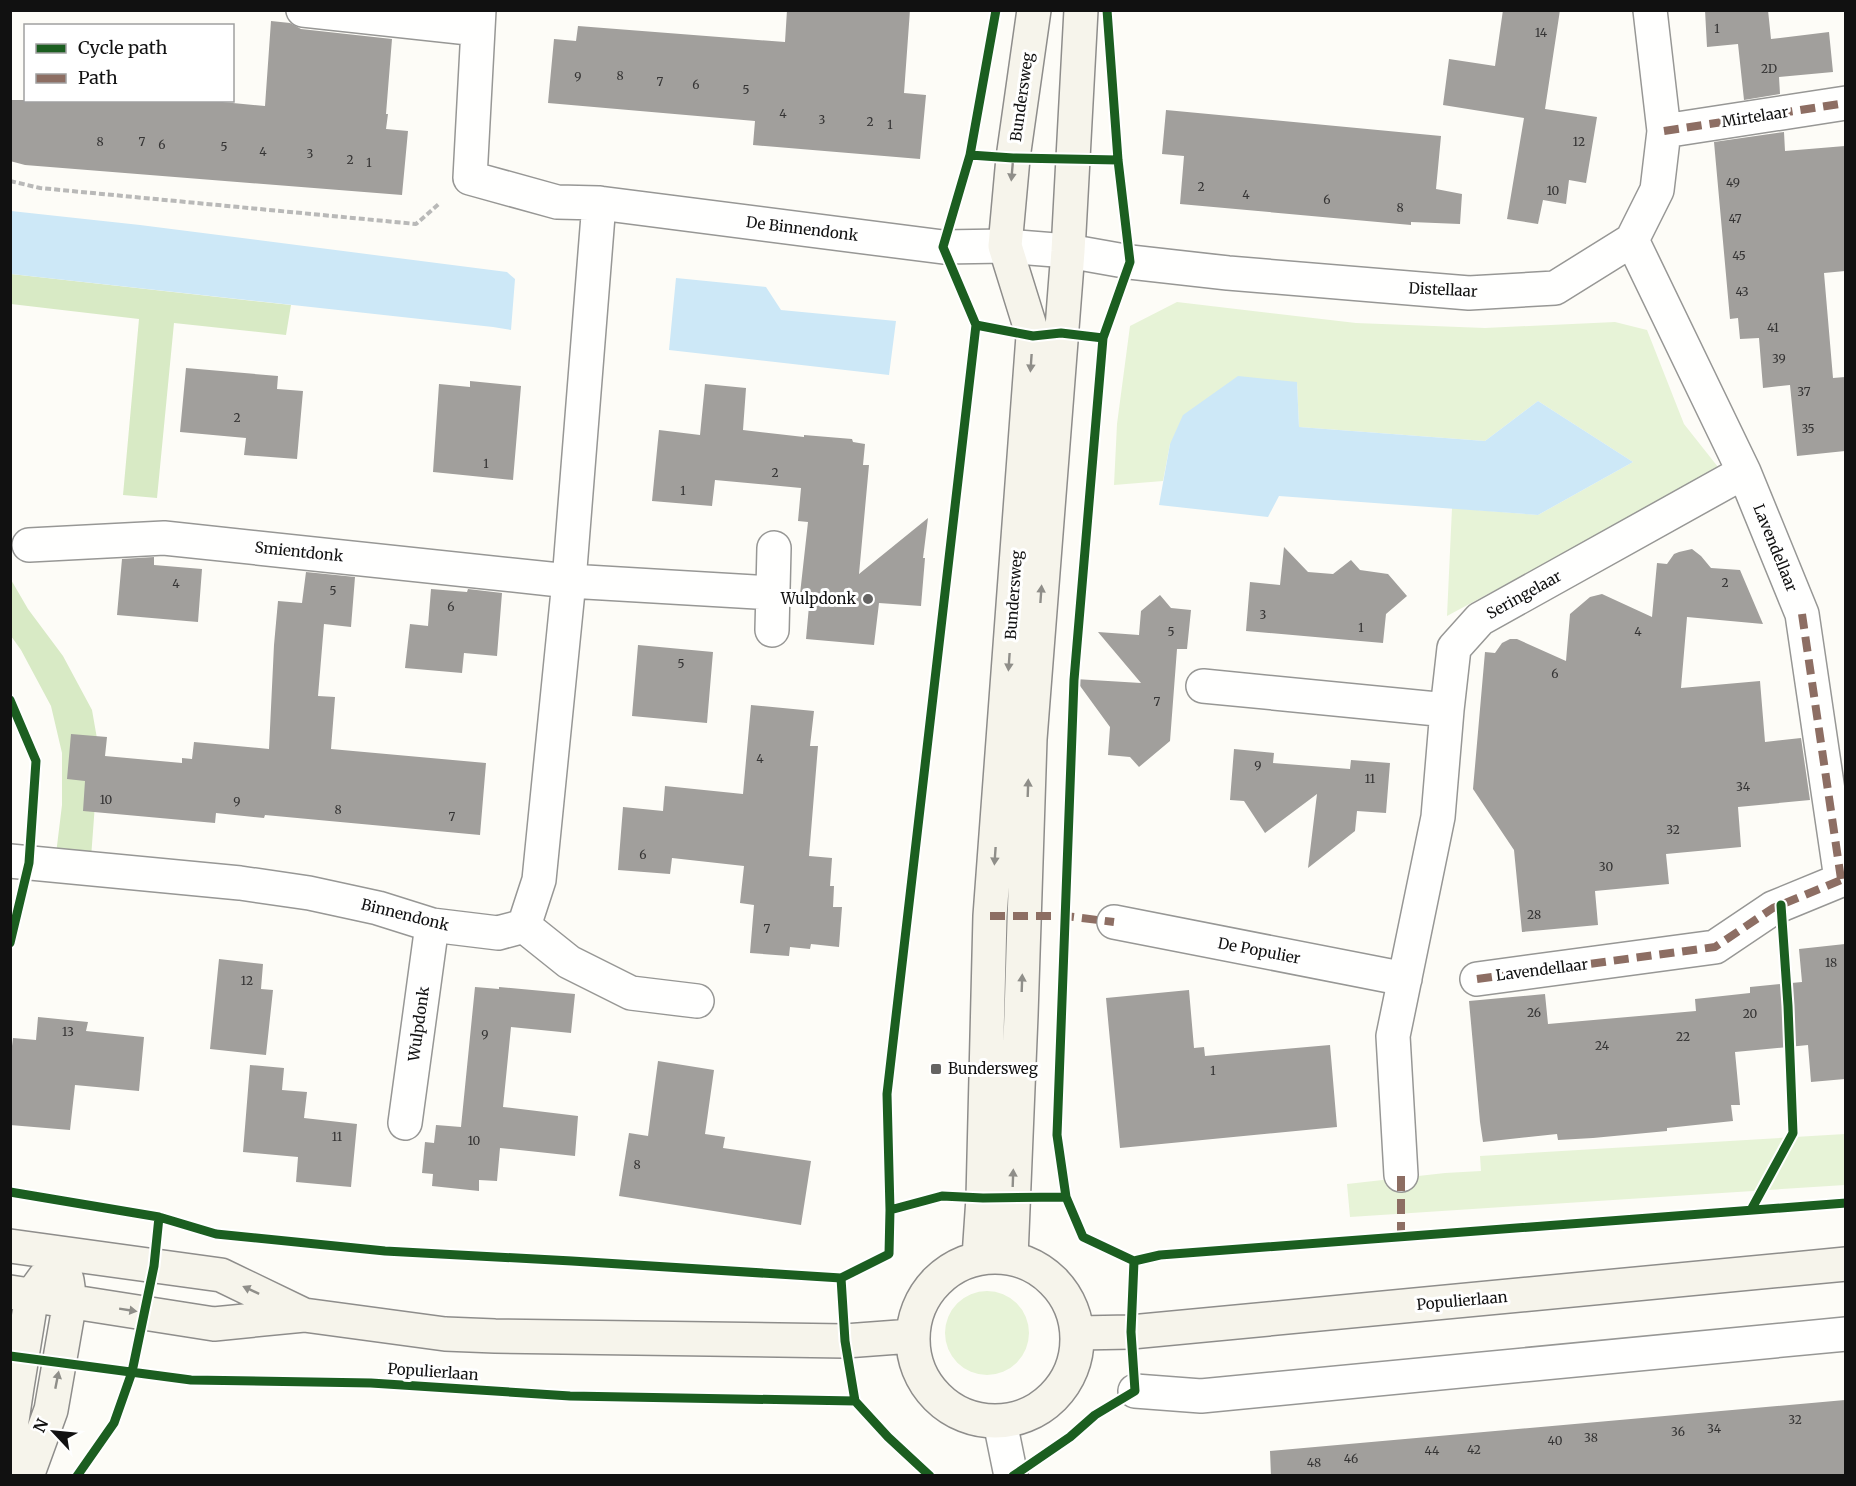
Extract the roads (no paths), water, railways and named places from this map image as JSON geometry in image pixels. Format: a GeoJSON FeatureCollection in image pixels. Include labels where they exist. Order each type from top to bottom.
{"type":"FeatureCollection","features":[{"type":"Feature","properties":{"kind":"street"},"geometry":{"type":"LineString","coordinates":[[303,10],[478,20]]}},
{"type":"Feature","properties":{"kind":"street","name":"Bundersweg"},"geometry":{"type":"LineString","coordinates":[[995,1257],[983,1198],[990,916],[1033,336],[1005,246],[1013,158],[1034,10]]}},
{"type":"Feature","properties":{"kind":"street","name":"Bundersweg"},"geometry":{"type":"LineString","coordinates":[[995,1257],[1021,1015],[1030,738],[1068,251],[1081,10]]}},
{"type":"Feature","properties":{"kind":"street"},"geometry":{"type":"LineString","coordinates":[[1632,240],[1657,190],[1664,131],[1650,10]]}},
{"type":"Feature","properties":{"kind":"street","name":"De Binnendonk"},"geometry":{"type":"LineString","coordinates":[[478,20],[470,178],[557,202],[599,203],[943,247],[1005,246]]}},
{"type":"Feature","properties":{"kind":"street","name":"Mirtelaar"},"geometry":{"type":"LineString","coordinates":[[1664,131],[1845,103]]}},
{"type":"Feature","properties":{"kind":"street"},"geometry":{"type":"LineString","coordinates":[[599,203],[569,581],[539,880],[524,926],[569,962],[631,993],[697,1001]]}},
{"type":"Feature","properties":{"kind":"street","name":"Distellaar"},"geometry":{"type":"LineString","coordinates":[[1005,246],[1068,251],[1130,262],[1228,273],[1469,293],[1555,288],[1632,240]]}},
{"type":"Feature","properties":{"kind":"street","name":"Lavendellaar"},"geometry":{"type":"LineString","coordinates":[[1477,979],[1715,947],[1773,908],[1843,879],[1802,614],[1744,472],[1632,240]]}},
{"type":"Feature","properties":{"kind":"street","name":"Seringelaar"},"geometry":{"type":"LineString","coordinates":[[1446,710],[1454,648],[1480,619],[1744,472]]}},
{"type":"Feature","properties":{"kind":"street","name":"Smientdonk"},"geometry":{"type":"LineString","coordinates":[[29,544],[164,538],[569,581]]}},
{"type":"Feature","properties":{"kind":"street"},"geometry":{"type":"LineString","coordinates":[[772,630],[774,548]]}},
{"type":"Feature","properties":{"kind":"street"},"geometry":{"type":"LineString","coordinates":[[569,581],[773,593]]}},
{"type":"Feature","properties":{"kind":"street"},"geometry":{"type":"LineString","coordinates":[[1203,686],[1446,710],[1438,817],[1393,1036],[1401,1176]]}},
{"type":"Feature","properties":{"kind":"street","name":"Binnendonk"},"geometry":{"type":"LineString","coordinates":[[10,861],[240,883],[309,893],[378,908],[432,925],[498,933],[524,926]]}},
{"type":"Feature","properties":{"kind":"street","name":"De Populier"},"geometry":{"type":"LineString","coordinates":[[1114,922],[1405,979]]}},
{"type":"Feature","properties":{"kind":"street","name":"Wulpdonk"},"geometry":{"type":"LineString","coordinates":[[405,1124],[432,925]]}},
{"type":"Feature","properties":{"kind":"street"},"geometry":{"type":"LineString","coordinates":[[10,1246],[221,1275],[304,1315]]}},
{"type":"Feature","properties":{"kind":"street"},"geometry":{"type":"LineString","coordinates":[[17,1476],[11,1427],[21,1293],[62,1252]]}},
{"type":"Feature","properties":{"kind":"street"},"geometry":{"type":"LineString","coordinates":[[27,1476],[51,1410],[70,1301],[62,1252]]}},
{"type":"Feature","properties":{"kind":"street"},"geometry":{"type":"LineString","coordinates":[[995,1257],[1035,1267],[1057,1284],[1071,1306],[1078,1332],[1075,1358],[1065,1383],[1048,1402],[1026,1416],[1000,1422],[973,1419],[948,1408],[928,1389],[915,1364],[912,1336],[917,1309],[932,1285],[953,1267],[995,1257]]}},
{"type":"Feature","properties":{"kind":"street","name":"Populierlaan"},"geometry":{"type":"LineString","coordinates":[[1078,1332],[1131,1332],[1845,1264]]}},
{"type":"Feature","properties":{"kind":"street"},"geometry":{"type":"LineString","coordinates":[[21,1293],[214,1324],[304,1315],[445,1334],[495,1336],[845,1341],[912,1336]]}},
{"type":"Feature","properties":{"kind":"street"},"geometry":{"type":"LineString","coordinates":[[1135,1391],[1201,1396],[1845,1334]]}},
{"type":"Feature","properties":{"kind":"street"},"geometry":{"type":"LineString","coordinates":[[1000,1422],[1011,1476]]}},
{"type":"Feature","properties":{"kind":"water"},"geometry":{"type":"Polygon","coordinates":[[[11,211],[140,225],[507,272],[515,279],[511,330],[11,274],[11,211]]]}},
{"type":"Feature","properties":{"kind":"water"},"geometry":{"type":"Polygon","coordinates":[[[676,278],[766,287],[781,310],[896,321],[889,375],[669,350],[676,278]]]}},
{"type":"Feature","properties":{"kind":"water"},"geometry":{"type":"Polygon","coordinates":[[[1238,376],[1297,382],[1299,427],[1485,441],[1538,401],[1633,462],[1538,515],[1279,496],[1268,517],[1159,505],[1170,444],[1183,415],[1238,376]]]}},
{"type":"Feature","properties":{"kind":"place","name":"Wulpdonk"},"geometry":{"type":"Point","coordinates":[868,599]}},
{"type":"Feature","properties":{"kind":"place","name":"Bundersweg"},"geometry":{"type":"Point","coordinates":[936,1069]}}]}
